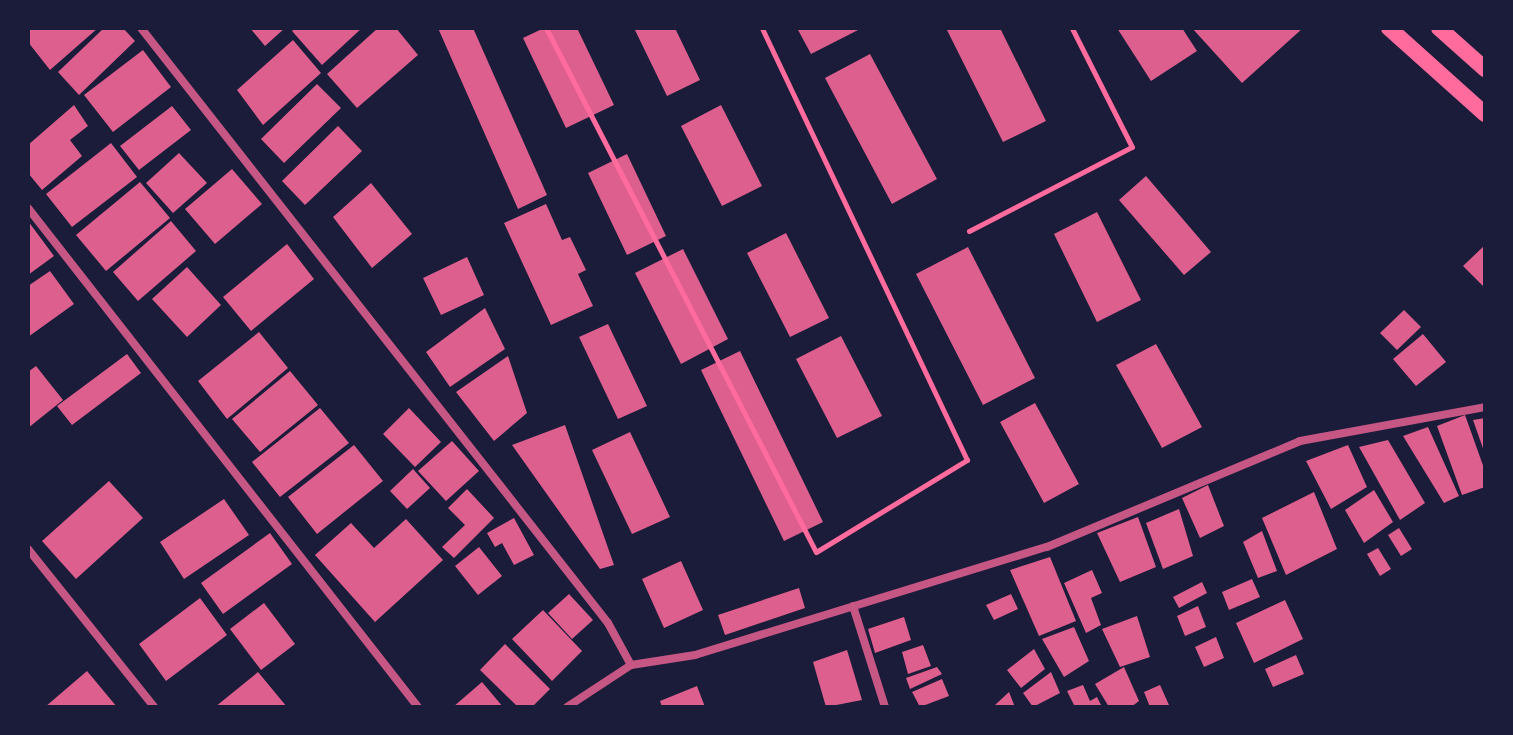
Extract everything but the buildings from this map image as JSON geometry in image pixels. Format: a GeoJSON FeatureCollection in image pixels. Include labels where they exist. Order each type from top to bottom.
{"type":"FeatureCollection","features":[{"type":"Feature","properties":{"kind":"main road"},"geometry":{"type":"LineString","coordinates":[[1389,28],[1485,114]]}},
{"type":"Feature","properties":{"kind":"main road"},"geometry":{"type":"LineString","coordinates":[[1439,28],[1485,69]]}},
{"type":"Feature","properties":{"kind":"street"},"geometry":{"type":"LineString","coordinates":[[141,28],[608,623],[631,665]]}},
{"type":"Feature","properties":{"kind":"street"},"geometry":{"type":"LineString","coordinates":[[28,208],[418,707]]}},
{"type":"Feature","properties":{"kind":"street"},"geometry":{"type":"LineString","coordinates":[[567,707],[631,665],[695,655],[1047,547],[1300,441],[1485,407]]}},
{"type":"Feature","properties":{"kind":"street"},"geometry":{"type":"LineString","coordinates":[[28,549],[154,707]]}},
{"type":"Feature","properties":{"kind":"street"},"geometry":{"type":"LineString","coordinates":[[853,606],[885,707]]}},
{"type":"Feature","properties":{"kind":"path"},"geometry":{"type":"LineString","coordinates":[[546,28],[816,552],[967,460],[762,28]]}},
{"type":"Feature","properties":{"kind":"path"},"geometry":{"type":"LineString","coordinates":[[969,231],[1132,147],[1072,28]]}}]}
